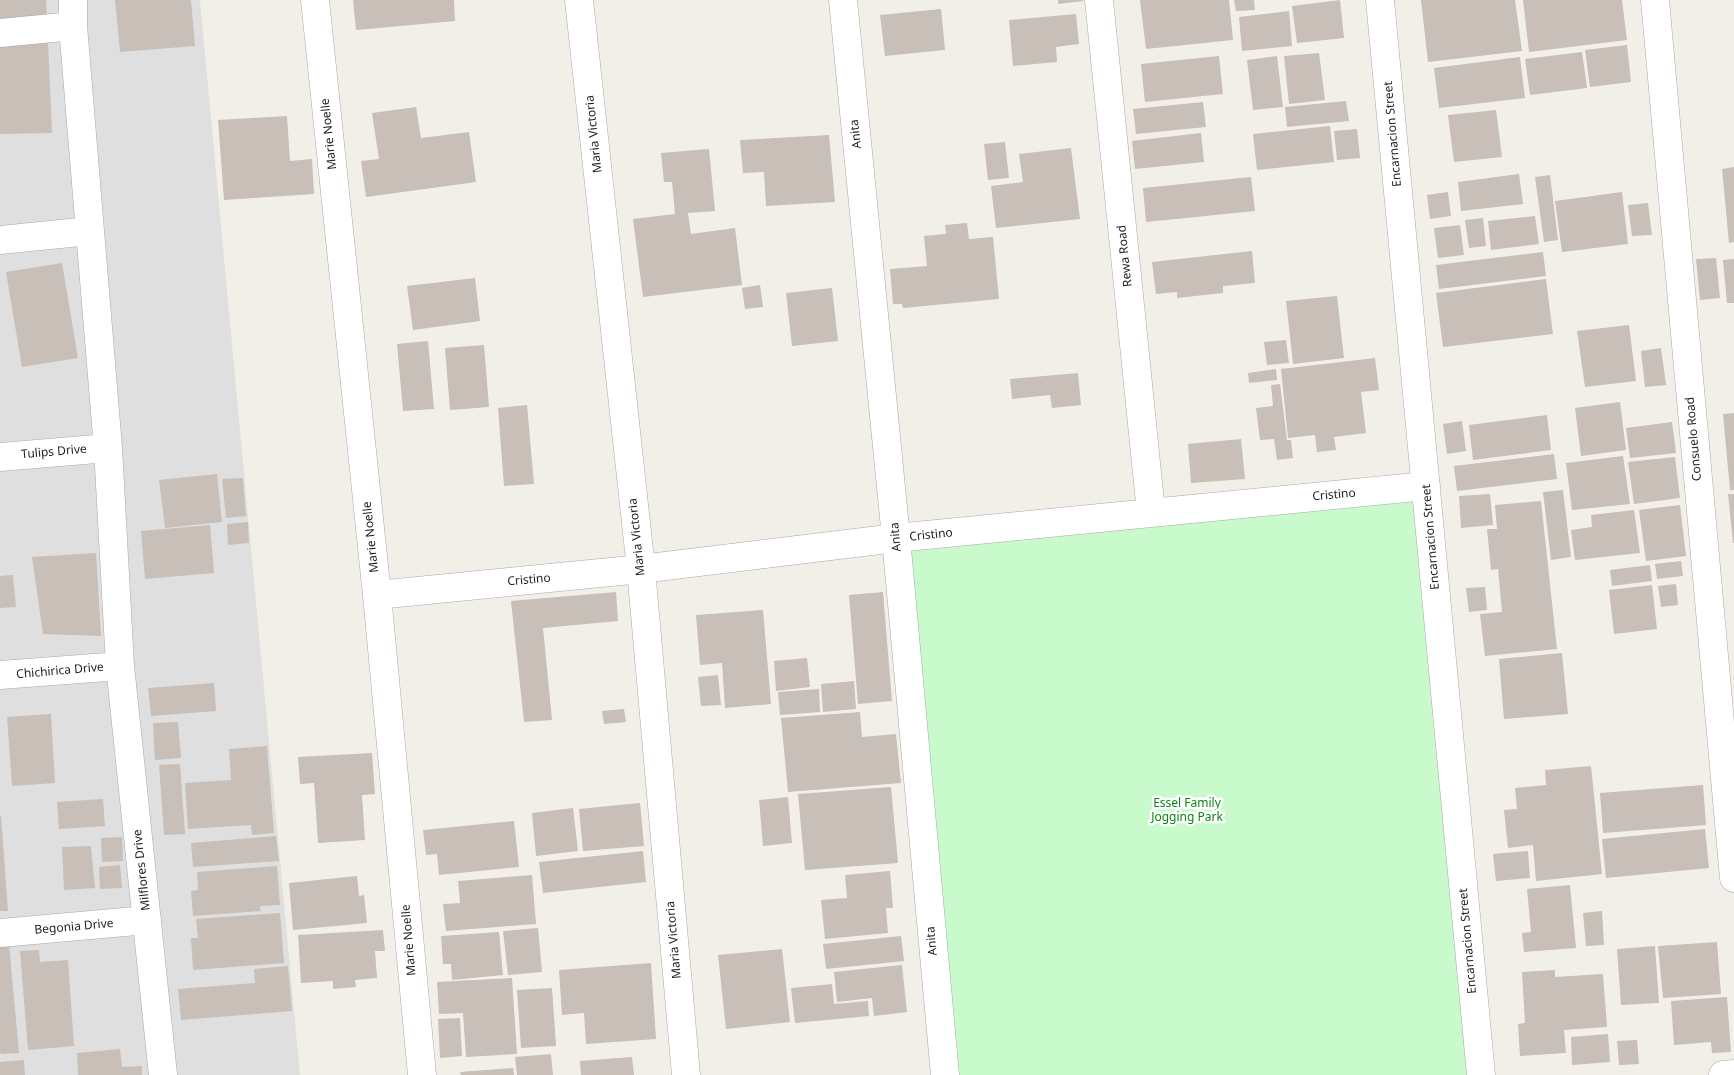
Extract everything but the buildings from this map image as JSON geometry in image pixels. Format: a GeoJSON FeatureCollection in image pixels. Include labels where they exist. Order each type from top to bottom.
{"type":"FeatureCollection","features":[{"type":"Feature","properties":{"kind":"street","name":"Marie Noelle"},"geometry":{"type":"LineString","coordinates":[[315,0],[377,594],[422,1075]]}},
{"type":"Feature","properties":{"kind":"street","name":"Maria Victoria"},"geometry":{"type":"LineString","coordinates":[[580,0],[640,569],[686,1075]]}},
{"type":"Feature","properties":{"kind":"street","name":"Anita"},"geometry":{"type":"LineString","coordinates":[[843,0],[896,538],[944,1075]]}},
{"type":"Feature","properties":{"kind":"street","name":"Rewa Road"},"geometry":{"type":"LineString","coordinates":[[1099,0],[1151,512]]}},
{"type":"Feature","properties":{"kind":"street","name":"Encarnacion Street"},"geometry":{"type":"LineString","coordinates":[[1380,0],[1481,1075]]}},
{"type":"Feature","properties":{"kind":"street","name":"Consuelo Road"},"geometry":{"type":"LineString","coordinates":[[1655,0],[1734,878]]}},
{"type":"Feature","properties":{"kind":"street"},"geometry":{"type":"LineString","coordinates":[[0,33],[73,13]]}},
{"type":"Feature","properties":{"kind":"street","name":"Milflores Drive"},"geometry":{"type":"LineString","coordinates":[[73,13],[108,448],[120,666],[163,1075]]}},
{"type":"Feature","properties":{"kind":"street"},"geometry":{"type":"LineString","coordinates":[[0,240],[90,231]]}},
{"type":"Feature","properties":{"kind":"street","name":"Tulips Drive"},"geometry":{"type":"LineString","coordinates":[[0,456],[108,448]]}},
{"type":"Feature","properties":{"kind":"street","name":"Cristino"},"geometry":{"type":"LineString","coordinates":[[377,594],[640,569],[896,538],[1426,486]]}},
{"type":"Feature","properties":{"kind":"street","name":"Chichirica Drive"},"geometry":{"type":"LineString","coordinates":[[0,676],[120,666]]}},
{"type":"Feature","properties":{"kind":"street","name":"Begonia Drive"},"geometry":{"type":"LineString","coordinates":[[0,933],[147,920]]}},
{"type":"Feature","properties":{"kind":"street"},"geometry":{"type":"LineString","coordinates":[[1724,1075],[1734,1074]]}},
{"type":"Feature","properties":{"kind":"shaded area"},"geometry":{"type":"Polygon","coordinates":[[[0,0],[200,0],[300,1075],[0,1075],[0,0]]]}},
{"type":"Feature","properties":{"kind":"green space","name":"Essel Family Jogging Park"},"geometry":{"type":"Polygon","coordinates":[[[1419,500],[1471,1075],[951,1075],[903,546],[1419,500]]]}}]}
